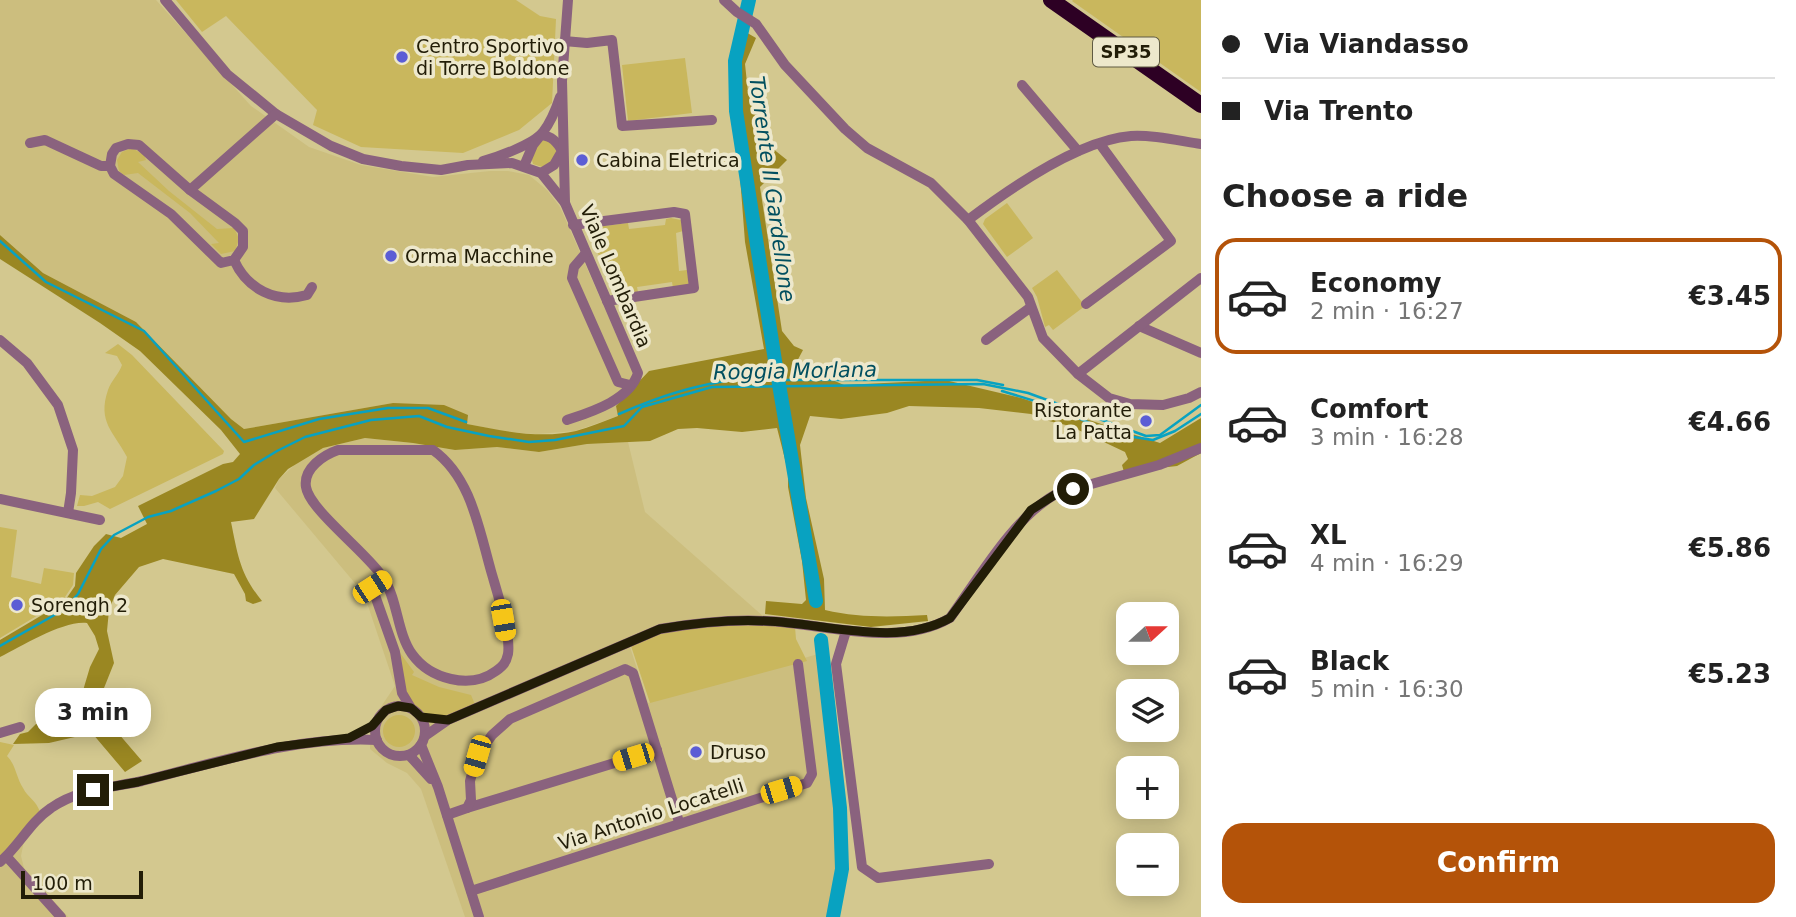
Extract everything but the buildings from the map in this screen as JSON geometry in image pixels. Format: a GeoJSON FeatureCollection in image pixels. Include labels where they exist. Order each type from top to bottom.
{"type":"FeatureCollection","features":[{"type":"Feature","properties":{"kind":"highway","name":"SP35"},"geometry":{"type":"LineString","coordinates":[[1051,0],[1201,105]]}},
{"type":"Feature","properties":{"kind":"street","name":"Viale Lombardia"},"geometry":{"type":"LineString","coordinates":[[165,0],[227,74],[276,114],[331,146],[363,159],[401,166],[441,170],[468,165],[512,163],[541,173],[565,203],[637,368],[637,378],[630,385]]}},
{"type":"Feature","properties":{"kind":"street"},"geometry":{"type":"LineString","coordinates":[[565,203],[562,151],[564,41],[568,0]]}},
{"type":"Feature","properties":{"kind":"street"},"geometry":{"type":"LineString","coordinates":[[724,0],[756,24],[785,65],[845,129],[867,148],[931,183],[968,220],[1016,278],[1028,297],[1043,338],[1077,374],[1109,398],[1140,405],[1174,403],[1201,392]]}},
{"type":"Feature","properties":{"kind":"street"},"geometry":{"type":"LineString","coordinates":[[564,41],[587,43],[612,40],[622,126],[712,120]]}},
{"type":"Feature","properties":{"kind":"street"},"geometry":{"type":"LineString","coordinates":[[1022,85],[1078,151]]}},
{"type":"Feature","properties":{"kind":"street"},"geometry":{"type":"LineString","coordinates":[[524,166],[533,145],[552,118],[563,91]]}},
{"type":"Feature","properties":{"kind":"street"},"geometry":{"type":"LineString","coordinates":[[190,190],[276,114]]}},
{"type":"Feature","properties":{"kind":"street"},"geometry":{"type":"LineString","coordinates":[[468,165],[508,152],[541,135],[554,139],[562,151]]}},
{"type":"Feature","properties":{"kind":"street"},"geometry":{"type":"LineString","coordinates":[[968,220],[1006,192],[1078,151],[1132,135],[1201,144]]}},
{"type":"Feature","properties":{"kind":"street"},"geometry":{"type":"LineString","coordinates":[[30,143],[45,140],[101,166],[110,166]]}},
{"type":"Feature","properties":{"kind":"street"},"geometry":{"type":"LineString","coordinates":[[128,144],[139,145],[190,190],[235,223],[243,231],[243,247],[234,260],[221,262],[171,214],[114,174],[110,166],[116,148],[128,144]]}},
{"type":"Feature","properties":{"kind":"street"},"geometry":{"type":"LineString","coordinates":[[1086,304],[1171,241],[1100,144]]}},
{"type":"Feature","properties":{"kind":"street"},"geometry":{"type":"LineString","coordinates":[[541,173],[554,165],[562,151]]}},
{"type":"Feature","properties":{"kind":"street"},"geometry":{"type":"LineString","coordinates":[[573,225],[674,212],[685,214],[694,288],[607,301]]}},
{"type":"Feature","properties":{"kind":"street"},"geometry":{"type":"LineString","coordinates":[[586,253],[574,267],[572,278],[618,382],[630,385]]}},
{"type":"Feature","properties":{"kind":"street"},"geometry":{"type":"LineString","coordinates":[[234,260],[243,279],[262,292],[298,298],[307,295],[312,287]]}},
{"type":"Feature","properties":{"kind":"street"},"geometry":{"type":"LineString","coordinates":[[1077,374],[1201,278]]}},
{"type":"Feature","properties":{"kind":"street"},"geometry":{"type":"LineString","coordinates":[[986,340],[1031,307]]}},
{"type":"Feature","properties":{"kind":"street"},"geometry":{"type":"LineString","coordinates":[[1139,327],[1201,353]]}},
{"type":"Feature","properties":{"kind":"street"},"geometry":{"type":"LineString","coordinates":[[0,340],[27,363],[58,405],[73,450],[68,513]]}},
{"type":"Feature","properties":{"kind":"street"},"geometry":{"type":"LineString","coordinates":[[567,420],[596,411],[613,402],[630,385]]}},
{"type":"Feature","properties":{"kind":"street"},"geometry":{"type":"LineString","coordinates":[[377,720],[377,740],[386,752],[409,755],[448,720],[660,629],[694,623],[769,621],[872,632],[935,626],[950,618],[1021,522],[1046,499],[1159,465],[1201,448]]}},
{"type":"Feature","properties":{"kind":"street"},"geometry":{"type":"LineString","coordinates":[[338,450],[433,450],[444,458],[465,489],[499,599],[508,653],[504,665],[490,676],[472,681],[452,680],[432,672],[410,652],[384,579],[311,497],[306,486],[308,474],[324,455],[338,450]]}},
{"type":"Feature","properties":{"kind":"street"},"geometry":{"type":"LineString","coordinates":[[0,499],[100,520]]}},
{"type":"Feature","properties":{"kind":"street"},"geometry":{"type":"LineString","coordinates":[[384,579],[372,587],[389,632],[405,700],[424,723],[423,741],[479,917]]}},
{"type":"Feature","properties":{"kind":"street"},"geometry":{"type":"LineString","coordinates":[[846,631],[836,664],[862,867],[878,878],[989,864]]}},
{"type":"Feature","properties":{"kind":"street","name":"Via Antonio Locatelli"},"geometry":{"type":"LineString","coordinates":[[471,891],[807,783],[812,774],[798,664]]}},
{"type":"Feature","properties":{"kind":"street"},"geometry":{"type":"LineString","coordinates":[[467,808],[471,800],[470,781],[477,756],[492,735],[510,719],[625,668],[633,673],[679,822]]}},
{"type":"Feature","properties":{"kind":"street"},"geometry":{"type":"LineString","coordinates":[[349,738],[377,720],[391,707],[401,681]]}},
{"type":"Feature","properties":{"kind":"street"},"geometry":{"type":"LineString","coordinates":[[391,707],[411,708]]}},
{"type":"Feature","properties":{"kind":"street"},"geometry":{"type":"LineString","coordinates":[[421,717],[448,720]]}},
{"type":"Feature","properties":{"kind":"street"},"geometry":{"type":"LineString","coordinates":[[0,733],[20,727]]}},
{"type":"Feature","properties":{"kind":"street"},"geometry":{"type":"LineString","coordinates":[[61,917],[3,860],[49,809],[78,795],[277,747],[349,738],[377,740]]}},
{"type":"Feature","properties":{"kind":"street"},"geometry":{"type":"LineString","coordinates":[[447,815],[657,750]]}},
{"type":"Feature","properties":{"kind":"street"},"geometry":{"type":"LineString","coordinates":[[409,755],[438,787]]}},
{"type":"Feature","properties":{"kind":"shaded area"},"geometry":{"type":"Polygon","coordinates":[[[0,0],[156,0],[251,106],[309,147],[361,165],[433,177],[490,171],[529,175],[547,190],[560,207],[638,384],[618,416],[575,431],[536,434],[467,424],[393,403],[244,429],[136,322],[43,273],[0,235],[0,0]]]}},
{"type":"Feature","properties":{"kind":"shaded area","name":"Centro Sportivo di Torre Boldone"},"geometry":{"type":"Polygon","coordinates":[[[176,0],[516,0],[540,16],[556,19],[552,103],[519,130],[463,153],[361,147],[313,125],[317,110],[226,16],[202,32],[176,0]]]}},
{"type":"Feature","properties":{"kind":"shaded area"},"geometry":{"type":"Polygon","coordinates":[[[1201,0],[1201,92],[1072,1],[1201,0]]]}},
{"type":"Feature","properties":{"kind":"shaded area"},"geometry":{"type":"Polygon","coordinates":[[[737,27],[756,38],[745,64],[748,92],[769,118],[757,136],[787,160],[760,187],[782,331],[794,346],[803,350],[794,367],[844,385],[945,380],[1021,398],[1160,443],[1201,418],[1201,453],[1177,466],[1124,472],[1122,465],[1128,459],[1125,452],[1070,426],[1031,414],[979,408],[909,406],[887,413],[841,419],[810,416],[800,445],[806,498],[824,579],[825,610],[876,616],[927,615],[928,621],[871,627],[765,614],[766,601],[802,604],[806,600],[802,561],[788,487],[788,471],[777,428],[742,432],[678,429],[650,441],[587,444],[539,452],[497,447],[455,450],[365,438],[323,448],[288,469],[254,519],[231,522],[244,573],[262,601],[253,604],[246,601],[234,574],[163,559],[139,567],[115,595],[109,610],[107,631],[114,663],[102,693],[103,707],[118,733],[142,761],[125,772],[92,733],[49,743],[13,744],[20,734],[28,732],[36,724],[71,714],[79,704],[90,667],[99,649],[87,623],[55,630],[0,657],[0,640],[64,602],[75,586],[76,573],[94,546],[106,534],[121,538],[147,524],[138,506],[223,464],[233,462],[240,454],[221,430],[140,351],[0,259],[0,235],[43,273],[136,322],[244,429],[393,403],[444,405],[468,415],[467,424],[508,431],[549,434],[576,431],[618,416],[616,406],[649,371],[764,349],[745,242],[732,72],[737,27]]]}},
{"type":"Feature","properties":{"kind":"shaded area"},"geometry":{"type":"Polygon","coordinates":[[[685,58],[692,113],[628,121],[622,65],[685,58]]]}},
{"type":"Feature","properties":{"kind":"shaded area"},"geometry":{"type":"Polygon","coordinates":[[[542,139],[550,141],[557,152],[553,161],[542,167],[533,164],[531,156],[542,139]]]}},
{"type":"Feature","properties":{"kind":"shaded area"},"geometry":{"type":"Polygon","coordinates":[[[132,148],[144,155],[146,160],[138,162],[217,229],[234,228],[239,239],[235,251],[221,254],[211,244],[219,243],[190,213],[138,173],[124,175],[119,171],[117,160],[122,152],[132,148]]]}},
{"type":"Feature","properties":{"kind":"shaded area"},"geometry":{"type":"Polygon","coordinates":[[[1007,203],[1033,238],[1007,257],[983,224],[985,219],[1007,203]]]}},
{"type":"Feature","properties":{"kind":"shaded area"},"geometry":{"type":"Polygon","coordinates":[[[666,219],[681,220],[683,231],[676,233],[679,271],[687,270],[689,285],[673,288],[672,282],[637,287],[638,292],[616,295],[589,228],[628,223],[629,229],[665,225],[666,219]]]}},
{"type":"Feature","properties":{"kind":"shaded area"},"geometry":{"type":"Polygon","coordinates":[[[1057,270],[1085,306],[1053,330],[1049,325],[1045,327],[1032,288],[1057,270]]]}},
{"type":"Feature","properties":{"kind":"shaded area"},"geometry":{"type":"Polygon","coordinates":[[[118,344],[132,355],[224,451],[223,454],[110,509],[98,502],[77,506],[80,495],[92,496],[115,487],[123,476],[127,457],[108,426],[104,410],[108,390],[122,365],[117,356],[105,353],[118,344]]]}},
{"type":"Feature","properties":{"kind":"shaded area"},"geometry":{"type":"Polygon","coordinates":[[[365,438],[455,450],[497,447],[539,452],[587,444],[628,442],[645,512],[772,624],[630,647],[648,703],[818,654],[840,798],[843,847],[835,917],[465,917],[421,789],[407,773],[387,763],[370,749],[370,723],[395,686],[364,594],[275,488],[279,479],[299,461],[323,448],[365,438]]]}},
{"type":"Feature","properties":{"kind":"shaded area"},"geometry":{"type":"Polygon","coordinates":[[[0,527],[17,530],[11,577],[41,584],[44,568],[74,573],[73,585],[63,600],[0,638],[0,527]]]}},
{"type":"Feature","properties":{"kind":"shaded area"},"geometry":{"type":"Polygon","coordinates":[[[724,622],[795,627],[796,639],[807,661],[650,703],[630,643],[649,636],[724,622]]]}},
{"type":"Feature","properties":{"kind":"shaded area"},"geometry":{"type":"Polygon","coordinates":[[[398,650],[414,672],[412,675],[439,687],[471,695],[476,707],[442,716],[418,710],[409,704],[398,650]]]}},
{"type":"Feature","properties":{"kind":"shaded area"},"geometry":{"type":"Polygon","coordinates":[[[399,715],[410,720],[415,731],[410,742],[399,747],[388,742],[383,731],[388,720],[399,715]]]}},
{"type":"Feature","properties":{"kind":"shaded area"},"geometry":{"type":"Polygon","coordinates":[[[0,742],[14,745],[7,756],[25,791],[40,812],[0,860],[0,742]]]}},
{"type":"Feature","properties":{"kind":"shaded area"},"geometry":{"type":"Polygon","coordinates":[[[27,826],[21,856],[24,868],[68,917],[0,917],[0,860],[27,826]]]}},
{"type":"Feature","properties":{"kind":"waterway","name":"Torrente Il Gardellone"},"geometry":{"type":"LineString","coordinates":[[749,0],[735,61],[736,111],[816,601]]}},
{"type":"Feature","properties":{"kind":"waterway"},"geometry":{"type":"LineString","coordinates":[[0,241],[46,282],[144,331],[244,442],[319,419],[388,408],[428,408],[466,422]]}},
{"type":"Feature","properties":{"kind":"waterway"},"geometry":{"type":"LineString","coordinates":[[619,414],[675,393],[733,380],[977,380],[1003,385]]}},
{"type":"Feature","properties":{"kind":"waterway","name":"Roggia Morlana"},"geometry":{"type":"LineString","coordinates":[[0,646],[65,609],[78,594],[101,549],[114,535],[148,517],[171,511],[216,491],[239,479],[254,465],[277,451],[305,437],[371,420],[419,416],[447,427],[529,442],[555,440],[624,426],[642,407],[712,387],[983,384],[1028,393],[1146,436],[1160,435],[1201,405]]}},
{"type":"Feature","properties":{"kind":"waterway"},"geometry":{"type":"LineString","coordinates":[[1002,391],[1054,407],[1114,434],[1153,440],[1175,431],[1201,414]]}},
{"type":"Feature","properties":{"kind":"waterway","name":"Torrente Il Gardellone"},"geometry":{"type":"LineString","coordinates":[[821,640],[840,808],[842,869],[833,917]]}},
{"type":"Feature","properties":{"kind":"place","name":"Centro Sportivo di Torre Boldone"},"geometry":{"type":"Point","coordinates":[402,57]}},
{"type":"Feature","properties":{"kind":"place","name":"Cabina Eletrica"},"geometry":{"type":"Point","coordinates":[582,160]}},
{"type":"Feature","properties":{"kind":"place","name":"Orma Macchine"},"geometry":{"type":"Point","coordinates":[391,256]}},
{"type":"Feature","properties":{"kind":"place","name":"Ristorante La Patta"},"geometry":{"type":"Point","coordinates":[1146,421]}},
{"type":"Feature","properties":{"kind":"place","name":"Sorengh 2"},"geometry":{"type":"Point","coordinates":[17,605]}},
{"type":"Feature","properties":{"kind":"place","name":"Druso"},"geometry":{"type":"Point","coordinates":[696,752]}},
{"type":"Feature","properties":{"kind":"route"},"geometry":{"type":"LineString","coordinates":[[93,790],[138,782],[277,747],[349,738],[372,726],[391,707],[405,706],[421,717],[448,720],[660,629],[732,620],[769,621],[872,632],[935,626],[950,618],[1031,510],[1056,494],[1073,489]]}}]}
